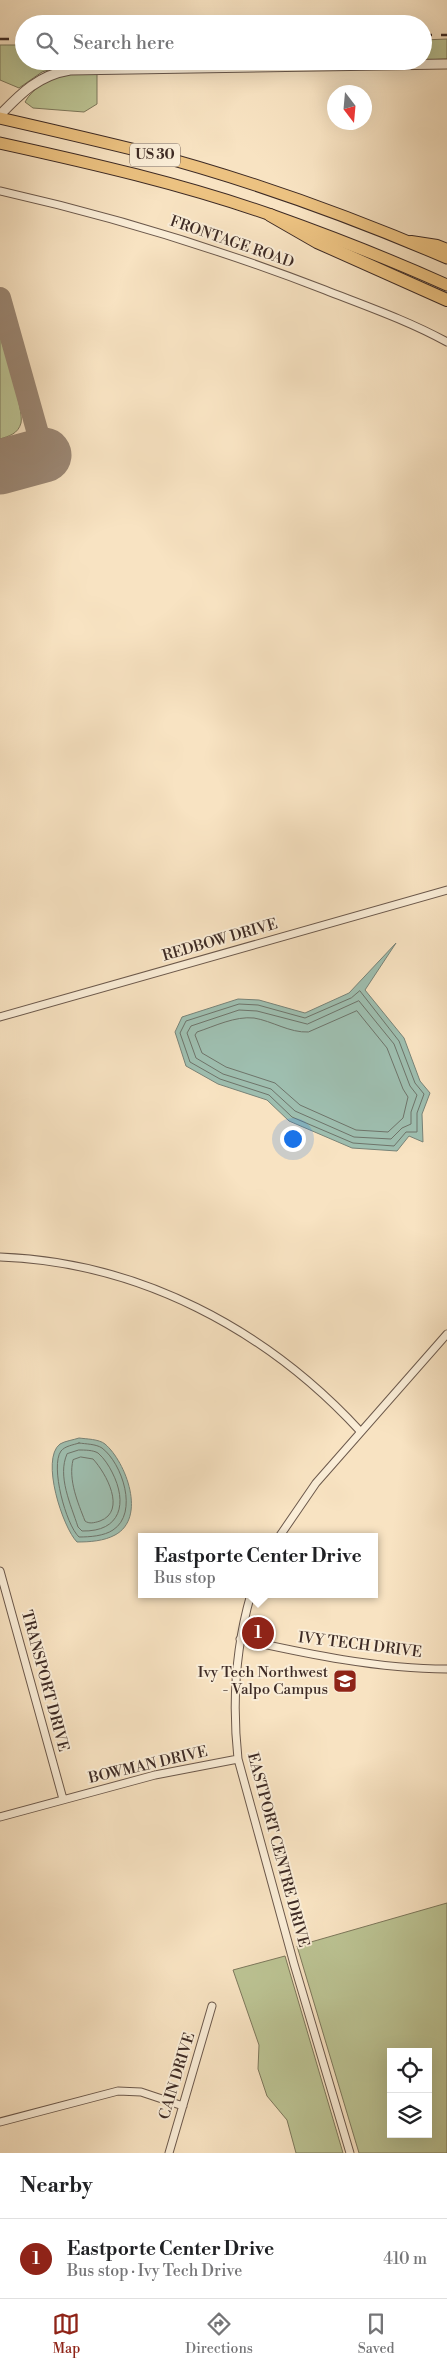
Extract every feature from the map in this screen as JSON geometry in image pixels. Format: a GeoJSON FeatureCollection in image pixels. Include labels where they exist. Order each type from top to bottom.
{"type":"FeatureCollection","features":[{"type":"Feature","properties":{"kind":"highway","name":"US 30"},"geometry":{"type":"LineString","coordinates":[[0,117],[144,152],[232,178],[323,208],[447,258]]}},
{"type":"Feature","properties":{"kind":"highway","name":"US 30"},"geometry":{"type":"LineString","coordinates":[[0,143],[168,184],[270,215],[388,259],[447,285]]}},
{"type":"Feature","properties":{"kind":"highway"},"geometry":{"type":"LineString","coordinates":[[270,215],[317,242],[447,300]]}},
{"type":"Feature","properties":{"kind":"highway"},"geometry":{"type":"LineString","coordinates":[[411,242],[437,246],[447,250]]}},
{"type":"Feature","properties":{"kind":"street"},"geometry":{"type":"LineString","coordinates":[[432,64],[447,64]]}},
{"type":"Feature","properties":{"kind":"street"},"geometry":{"type":"LineString","coordinates":[[0,117],[22,92],[38,81],[53,72],[70,70]]}},
{"type":"Feature","properties":{"kind":"street","name":"FRONTAGE ROAD"},"geometry":{"type":"LineString","coordinates":[[0,191],[65,206],[156,231],[268,268],[366,306],[447,342]]}},
{"type":"Feature","properties":{"kind":"street","name":"REDBOW DRIVE"},"geometry":{"type":"LineString","coordinates":[[0,1017],[447,890]]}},
{"type":"Feature","properties":{"kind":"street"},"geometry":{"type":"LineString","coordinates":[[0,1257],[41,1260],[109,1274],[146,1285],[186,1302],[235,1327],[266,1347],[335,1404],[360,1431]]}},
{"type":"Feature","properties":{"kind":"street"},"geometry":{"type":"LineString","coordinates":[[281,1533],[304,1498],[360,1431],[447,1334]]}},
{"type":"Feature","properties":{"kind":"street","name":"TRANSPORT DRIVE"},"geometry":{"type":"LineString","coordinates":[[0,1571],[63,1799]]}},
{"type":"Feature","properties":{"kind":"street","name":"EASTPORT CENTRE DRIVE"},"geometry":{"type":"LineString","coordinates":[[250,1598],[240,1639],[234,1689],[234,1726],[238,1759],[294,1964],[350,2153]]}},
{"type":"Feature","properties":{"kind":"street","name":"IVY TECH DRIVE"},"geometry":{"type":"LineString","coordinates":[[240,1639],[300,1653],[361,1662],[447,1669]]}},
{"type":"Feature","properties":{"kind":"street","name":"BOWMAN DRIVE"},"geometry":{"type":"LineString","coordinates":[[0,1818],[63,1799],[156,1775],[238,1759]]}},
{"type":"Feature","properties":{"kind":"street","name":"CAIN DRIVE"},"geometry":{"type":"LineString","coordinates":[[169,2153],[212,2006]]}},
{"type":"Feature","properties":{"kind":"street"},"geometry":{"type":"LineString","coordinates":[[0,2122],[118,2091],[141,2092],[183,2106]]}},
{"type":"Feature","properties":{"kind":"green space"},"geometry":{"type":"Polygon","coordinates":[[[447,39],[447,59],[432,60],[432,40],[447,39]]]}},
{"type":"Feature","properties":{"kind":"green space"},"geometry":{"type":"Polygon","coordinates":[[[0,45],[15,45],[15,70],[49,70],[42,72],[19,88],[0,80],[0,45]]]}},
{"type":"Feature","properties":{"kind":"green space"},"geometry":{"type":"Polygon","coordinates":[[[65,73],[97,74],[97,104],[84,112],[33,108],[25,102],[37,88],[65,73]]]}},
{"type":"Feature","properties":{"kind":"green space"},"geometry":{"type":"Polygon","coordinates":[[[0,335],[20,406],[21,423],[18,430],[13,434],[0,439],[0,335]]]}},
{"type":"Feature","properties":{"kind":"green space"},"geometry":{"type":"Polygon","coordinates":[[[447,1903],[447,2153],[359,2153],[297,1946],[447,1903]]]}},
{"type":"Feature","properties":{"kind":"green space"},"geometry":{"type":"Polygon","coordinates":[[[285,1956],[343,2153],[296,2153],[287,2120],[267,2096],[258,2069],[259,2045],[233,1970],[285,1956]]]}},
{"type":"Feature","properties":{"kind":"water"},"geometry":{"type":"Polygon","coordinates":[[[396,943],[365,990],[404,1038],[420,1081],[430,1093],[422,1114],[423,1142],[409,1136],[397,1151],[352,1148],[289,1121],[267,1100],[218,1084],[186,1066],[175,1032],[182,1017],[238,999],[259,1000],[305,1013],[349,993],[396,943]]]}},
{"type":"Feature","properties":{"kind":"water"},"geometry":{"type":"Polygon","coordinates":[[[79,1438],[102,1442],[113,1452],[126,1476],[130,1490],[130,1516],[125,1527],[115,1535],[102,1540],[77,1542],[71,1534],[60,1509],[56,1493],[52,1464],[54,1452],[60,1444],[79,1438]]]}},
{"type":"Feature","properties":{"kind":"taxiway"},"geometry":{"type":"LineString","coordinates":[[0,298],[44,455]]}},
{"type":"Feature","properties":{"kind":"runway"},"geometry":{"type":"LineString","coordinates":[[0,467],[44,455]]}},
{"type":"Feature","properties":{"kind":"railway"},"geometry":{"type":"LineString","coordinates":[[432,35],[447,35]]}},
{"type":"Feature","properties":{"kind":"railway"},"geometry":{"type":"LineString","coordinates":[[0,39],[15,39]]}},
{"type":"Feature","properties":{"kind":"place","name":"Eastporte Center Drive"},"geometry":{"type":"Point","coordinates":[258,1633]}},
{"type":"Feature","properties":{"kind":"place","name":"Ivy Tech Northwest - Valpo Campus"},"geometry":{"type":"Point","coordinates":[345,1681]}}]}
